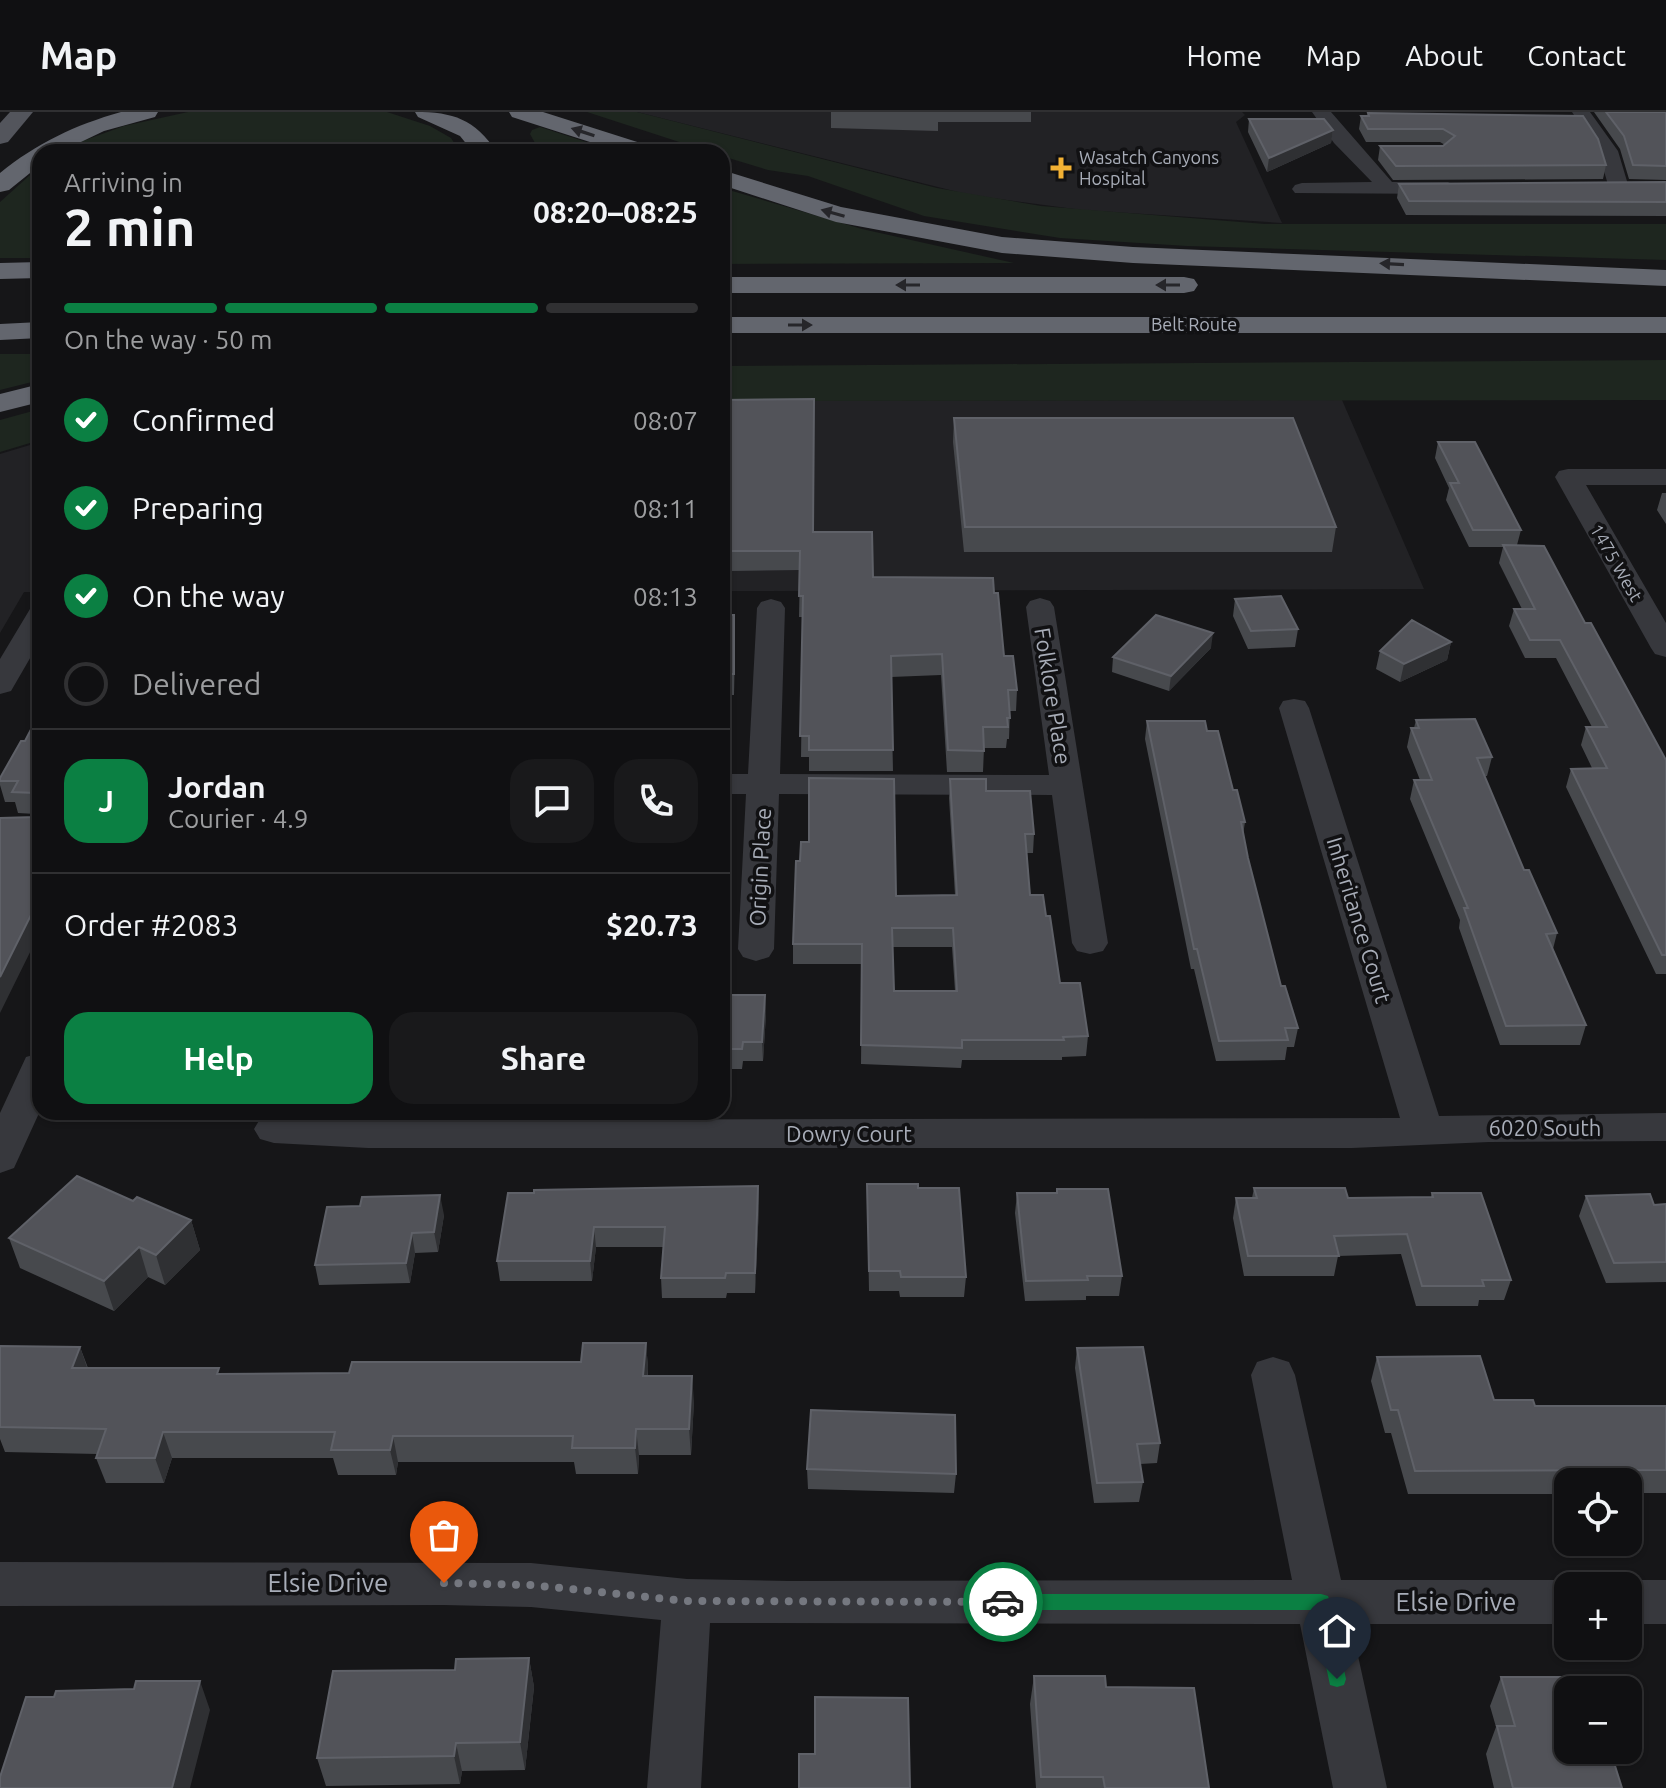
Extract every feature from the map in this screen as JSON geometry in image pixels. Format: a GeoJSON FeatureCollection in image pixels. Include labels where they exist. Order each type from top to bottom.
{"type":"FeatureCollection","features":[{"type":"Feature","properties":{"kind":"highway"},"geometry":{"type":"LineString","coordinates":[[58,144],[96,126],[147,112]]}},
{"type":"Feature","properties":{"kind":"highway"},"geometry":{"type":"LineString","coordinates":[[426,112],[468,131],[479,144]]}},
{"type":"Feature","properties":{"kind":"highway"},"geometry":{"type":"LineString","coordinates":[[520,112],[620,144]]}},
{"type":"Feature","properties":{"kind":"highway"},"geometry":{"type":"LineString","coordinates":[[0,185],[32,159]]}},
{"type":"Feature","properties":{"kind":"highway"},"geometry":{"type":"LineString","coordinates":[[730,180],[836,214],[1002,245],[1133,255],[1666,278]]}},
{"type":"Feature","properties":{"kind":"highway"},"geometry":{"type":"LineString","coordinates":[[0,271],[32,270]]}},
{"type":"Feature","properties":{"kind":"highway"},"geometry":{"type":"LineString","coordinates":[[0,285],[32,285]]}},
{"type":"Feature","properties":{"kind":"highway","name":"Belt Route"},"geometry":{"type":"LineString","coordinates":[[730,285],[1666,285]]}},
{"type":"Feature","properties":{"kind":"highway"},"geometry":{"type":"LineString","coordinates":[[0,324],[32,324]]}},
{"type":"Feature","properties":{"kind":"highway","name":"Belt Route"},"geometry":{"type":"LineString","coordinates":[[730,325],[1666,325]]}},
{"type":"Feature","properties":{"kind":"highway"},"geometry":{"type":"LineString","coordinates":[[730,348],[1180,343],[1636,325]]}},
{"type":"Feature","properties":{"kind":"highway"},"geometry":{"type":"LineString","coordinates":[[0,332],[32,330]]}},
{"type":"Feature","properties":{"kind":"highway"},"geometry":{"type":"LineString","coordinates":[[0,403],[32,395]]}},
{"type":"Feature","properties":{"kind":"main road"},"geometry":{"type":"LineString","coordinates":[[0,137],[22,112]]}},
{"type":"Feature","properties":{"kind":"street"},"geometry":{"type":"LineString","coordinates":[[1321,112],[1386,188]]}},
{"type":"Feature","properties":{"kind":"street"},"geometry":{"type":"LineString","coordinates":[[1581,112],[1608,151],[1619,188]]}},
{"type":"Feature","properties":{"kind":"street"},"geometry":{"type":"LineString","coordinates":[[1354,151],[1382,151]]}},
{"type":"Feature","properties":{"kind":"street"},"geometry":{"type":"LineString","coordinates":[[1302,189],[1464,188]]}},
{"type":"Feature","properties":{"kind":"street","name":"1475 West"},"geometry":{"type":"LineString","coordinates":[[1666,477],[1568,477],[1666,648]]}},
{"type":"Feature","properties":{"kind":"street","name":"Folklore Place"},"geometry":{"type":"LineString","coordinates":[[1040,607],[1090,943]]}},
{"type":"Feature","properties":{"kind":"street","name":"Origin Place"},"geometry":{"type":"LineString","coordinates":[[756,949],[771,608]]}},
{"type":"Feature","properties":{"kind":"street"},"geometry":{"type":"LineString","coordinates":[[0,685],[32,629]]}},
{"type":"Feature","properties":{"kind":"street","name":"Inheritance Court"},"geometry":{"type":"LineString","coordinates":[[1294,708],[1424,1131]]}},
{"type":"Feature","properties":{"kind":"street"},"geometry":{"type":"LineString","coordinates":[[730,784],[1066,785]]}},
{"type":"Feature","properties":{"kind":"street"},"geometry":{"type":"LineString","coordinates":[[0,1158],[32,1084]]}},
{"type":"Feature","properties":{"kind":"street","name":"6020 South"},"geometry":{"type":"LineString","coordinates":[[1424,1131],[1666,1127]]}},
{"type":"Feature","properties":{"kind":"street","name":"Dowry Court"},"geometry":{"type":"LineString","coordinates":[[274,1129],[368,1134],[1352,1134],[1424,1131]]}},
{"type":"Feature","properties":{"kind":"street"},"geometry":{"type":"LineString","coordinates":[[1273,1375],[1360,1788]]}},
{"type":"Feature","properties":{"kind":"street","name":"Elsie Drive"},"geometry":{"type":"LineString","coordinates":[[0,1584],[531,1585],[687,1601],[1554,1602]]}},
{"type":"Feature","properties":{"kind":"street"},"geometry":{"type":"LineString","coordinates":[[674,1788],[687,1601]]}},
{"type":"Feature","properties":{"kind":"street"},"geometry":{"type":"LineString","coordinates":[[1642,1602],[1666,1602]]}},
{"type":"Feature","properties":{"kind":"shaded area"},"geometry":{"type":"Polygon","coordinates":[[[188,112],[387,112],[430,126],[451,138],[455,144],[74,144],[124,126],[188,112]]]}},
{"type":"Feature","properties":{"kind":"shaded area"},"geometry":{"type":"Polygon","coordinates":[[[587,112],[637,112],[937,188],[1041,206],[1265,224],[1666,224],[1666,260],[1187,246],[1060,238],[924,216],[808,176],[768,170],[730,158],[730,144],[685,144],[587,112]]]}},
{"type":"Feature","properties":{"kind":"shaded area","name":"Wasatch Canyons Hospital"},"geometry":{"type":"Polygon","coordinates":[[[637,112],[1242,112],[1245,115],[1236,122],[1282,223],[1082,210],[970,195],[637,112]]]}},
{"type":"Feature","properties":{"kind":"shaded area"},"geometry":{"type":"Polygon","coordinates":[[[540,127],[592,144],[536,144],[530,134],[540,127]]]}},
{"type":"Feature","properties":{"kind":"shaded area"},"geometry":{"type":"Polygon","coordinates":[[[32,173],[32,258],[0,258],[0,202],[32,173]]]}},
{"type":"Feature","properties":{"kind":"shaded area"},"geometry":{"type":"Polygon","coordinates":[[[730,190],[862,229],[1014,263],[730,264],[730,190]]]}},
{"type":"Feature","properties":{"kind":"shaded area"},"geometry":{"type":"Polygon","coordinates":[[[0,354],[32,354],[32,382],[0,390],[0,354]]]}},
{"type":"Feature","properties":{"kind":"shaded area"},"geometry":{"type":"Polygon","coordinates":[[[1666,360],[1666,400],[730,401],[730,366],[1666,360]]]}},
{"type":"Feature","properties":{"kind":"shaded area"},"geometry":{"type":"Polygon","coordinates":[[[1342,400],[1424,589],[730,591],[730,401],[1342,400]]]}},
{"type":"Feature","properties":{"kind":"shaded area"},"geometry":{"type":"Polygon","coordinates":[[[32,411],[32,442],[0,452],[0,420],[32,411]]]}},
{"type":"Feature","properties":{"kind":"shaded area"},"geometry":{"type":"Polygon","coordinates":[[[32,444],[32,592],[24,592],[0,633],[0,454],[32,444]]]}},
{"type":"Feature","properties":{"kind":"building"},"geometry":{"type":"Polygon","coordinates":[[[1606,112],[1666,112],[1666,166],[1633,165],[1624,136],[1606,112]]]}},
{"type":"Feature","properties":{"kind":"building"},"geometry":{"type":"Polygon","coordinates":[[[1368,113],[1583,116],[1598,139],[1606,165],[1396,166],[1380,146],[1443,146],[1455,136],[1443,129],[1368,129],[1361,116],[1369,116],[1368,113]]]}},
{"type":"Feature","properties":{"kind":"building"},"geometry":{"type":"Polygon","coordinates":[[[1249,119],[1324,119],[1333,130],[1269,158],[1249,119]]]}},
{"type":"Feature","properties":{"kind":"building"},"geometry":{"type":"Polygon","coordinates":[[[1666,182],[1666,202],[1409,201],[1399,184],[1666,182]]]}},
{"type":"Feature","properties":{"kind":"building"},"geometry":{"type":"Polygon","coordinates":[[[814,399],[813,532],[872,532],[873,577],[993,578],[994,593],[998,593],[1004,656],[1013,656],[1017,690],[1008,690],[1008,727],[983,727],[984,751],[948,750],[942,654],[891,656],[893,750],[809,750],[809,736],[800,736],[803,596],[799,596],[800,551],[730,551],[730,400],[814,399]]]}},
{"type":"Feature","properties":{"kind":"building"},"geometry":{"type":"Polygon","coordinates":[[[954,418],[1293,418],[1336,527],[965,527],[954,418]]]}},
{"type":"Feature","properties":{"kind":"building"},"geometry":{"type":"Polygon","coordinates":[[[1438,442],[1475,442],[1521,530],[1473,530],[1450,483],[1459,483],[1438,442]]]}},
{"type":"Feature","properties":{"kind":"building"},"geometry":{"type":"Polygon","coordinates":[[[1503,545],[1544,546],[1585,623],[1591,623],[1666,760],[1666,955],[1662,955],[1571,769],[1607,768],[1586,727],[1607,727],[1560,640],[1530,640],[1514,609],[1535,609],[1503,545]]]}},
{"type":"Feature","properties":{"kind":"building"},"geometry":{"type":"Polygon","coordinates":[[[1281,596],[1298,629],[1251,631],[1235,599],[1281,596]]]}},
{"type":"Feature","properties":{"kind":"building"},"geometry":{"type":"Polygon","coordinates":[[[730,615],[734,615],[734,674],[730,674],[730,615]]]}},
{"type":"Feature","properties":{"kind":"building"},"geometry":{"type":"Polygon","coordinates":[[[1156,615],[1213,633],[1171,676],[1113,657],[1156,615]]]}},
{"type":"Feature","properties":{"kind":"building"},"geometry":{"type":"Polygon","coordinates":[[[1412,620],[1451,642],[1404,664],[1380,651],[1412,620]]]}},
{"type":"Feature","properties":{"kind":"building"},"geometry":{"type":"Polygon","coordinates":[[[1475,719],[1492,757],[1477,758],[1524,870],[1529,870],[1557,933],[1546,934],[1586,1025],[1506,1026],[1464,908],[1468,908],[1414,780],[1432,780],[1411,728],[1419,728],[1416,720],[1475,719]]]}},
{"type":"Feature","properties":{"kind":"building"},"geometry":{"type":"Polygon","coordinates":[[[1147,721],[1205,721],[1207,731],[1218,731],[1233,790],[1237,790],[1245,822],[1241,822],[1248,858],[1281,986],[1285,986],[1298,1028],[1285,1028],[1288,1040],[1219,1041],[1197,949],[1194,949],[1147,721]]]}},
{"type":"Feature","properties":{"kind":"building"},"geometry":{"type":"Polygon","coordinates":[[[32,727],[32,793],[12,792],[18,781],[0,781],[0,778],[21,741],[25,741],[32,727]]]}},
{"type":"Feature","properties":{"kind":"building"},"geometry":{"type":"Polygon","coordinates":[[[809,778],[894,779],[896,896],[957,895],[950,779],[986,779],[986,791],[1030,791],[1034,834],[1025,834],[1030,895],[1043,895],[1046,916],[1050,916],[1060,983],[1080,983],[1088,1036],[1063,1037],[1064,1040],[962,1040],[962,1048],[861,1045],[862,944],[793,944],[796,861],[800,861],[801,842],[809,842],[809,778]],[[892,928],[894,991],[957,991],[953,928],[892,928]]]}},
{"type":"Feature","properties":{"kind":"building"},"geometry":{"type":"Polygon","coordinates":[[[32,817],[32,913],[0,977],[0,818],[32,817]]]}},
{"type":"Feature","properties":{"kind":"building"},"geometry":{"type":"Polygon","coordinates":[[[730,995],[765,995],[762,1042],[743,1042],[742,1049],[730,1049],[730,995]]]}},
{"type":"Feature","properties":{"kind":"building"},"geometry":{"type":"Polygon","coordinates":[[[77,1176],[133,1201],[137,1197],[191,1220],[156,1255],[139,1247],[104,1281],[9,1238],[77,1176]]]}},
{"type":"Feature","properties":{"kind":"building"},"geometry":{"type":"Polygon","coordinates":[[[867,1184],[959,1188],[966,1277],[901,1277],[900,1271],[869,1271],[867,1184]]]}},
{"type":"Feature","properties":{"kind":"building"},"geometry":{"type":"Polygon","coordinates":[[[758,1186],[755,1273],[726,1273],[725,1278],[661,1278],[665,1227],[594,1227],[590,1261],[497,1261],[508,1193],[758,1186]]]}},
{"type":"Feature","properties":{"kind":"building"},"geometry":{"type":"Polygon","coordinates":[[[1254,1188],[1345,1188],[1348,1198],[1481,1193],[1511,1280],[1482,1280],[1484,1286],[1422,1286],[1407,1234],[1334,1236],[1339,1256],[1248,1256],[1236,1198],[1257,1198],[1254,1188]]]}},
{"type":"Feature","properties":{"kind":"building"},"geometry":{"type":"Polygon","coordinates":[[[1057,1189],[1108,1189],[1122,1276],[1026,1281],[1017,1193],[1057,1193],[1057,1189]]]}},
{"type":"Feature","properties":{"kind":"building"},"geometry":{"type":"Polygon","coordinates":[[[1650,1194],[1654,1205],[1666,1204],[1666,1262],[1614,1263],[1586,1196],[1650,1194]]]}},
{"type":"Feature","properties":{"kind":"building"},"geometry":{"type":"Polygon","coordinates":[[[440,1195],[434,1232],[412,1233],[406,1263],[315,1265],[327,1207],[360,1206],[362,1197],[440,1195]]]}},
{"type":"Feature","properties":{"kind":"building"},"geometry":{"type":"Polygon","coordinates":[[[583,1343],[646,1343],[643,1376],[692,1376],[689,1429],[636,1429],[635,1448],[572,1448],[573,1436],[393,1436],[390,1450],[331,1450],[335,1432],[163,1432],[155,1458],[96,1458],[106,1429],[0,1427],[0,1346],[80,1347],[72,1368],[219,1368],[217,1374],[349,1373],[352,1362],[581,1362],[583,1343]]]}},
{"type":"Feature","properties":{"kind":"building"},"geometry":{"type":"Polygon","coordinates":[[[1143,1347],[1160,1443],[1137,1444],[1143,1482],[1097,1483],[1077,1348],[1143,1347]]]}},
{"type":"Feature","properties":{"kind":"building"},"geometry":{"type":"Polygon","coordinates":[[[1480,1356],[1494,1400],[1533,1400],[1535,1406],[1666,1406],[1666,1470],[1554,1468],[1554,1470],[1415,1471],[1398,1410],[1391,1410],[1377,1357],[1480,1356]]]}},
{"type":"Feature","properties":{"kind":"building"},"geometry":{"type":"Polygon","coordinates":[[[811,1410],[955,1415],[956,1474],[807,1469],[811,1410]]]}},
{"type":"Feature","properties":{"kind":"building"},"geometry":{"type":"Polygon","coordinates":[[[529,1658],[520,1742],[456,1743],[454,1756],[317,1758],[333,1671],[455,1670],[456,1659],[529,1658]]]}},
{"type":"Feature","properties":{"kind":"building"},"geometry":{"type":"Polygon","coordinates":[[[1034,1676],[1105,1676],[1106,1687],[1194,1688],[1209,1788],[1105,1788],[1103,1777],[1041,1777],[1034,1676]]]}},
{"type":"Feature","properties":{"kind":"building"},"geometry":{"type":"Polygon","coordinates":[[[1501,1677],[1554,1677],[1554,1764],[1614,1764],[1622,1788],[1513,1788],[1497,1726],[1515,1726],[1501,1677]]]}},
{"type":"Feature","properties":{"kind":"building"},"geometry":{"type":"Polygon","coordinates":[[[136,1681],[200,1681],[172,1788],[0,1788],[0,1777],[26,1697],[54,1697],[56,1691],[134,1689],[136,1681]]]}},
{"type":"Feature","properties":{"kind":"building"},"geometry":{"type":"Polygon","coordinates":[[[815,1697],[908,1698],[910,1788],[799,1788],[799,1754],[815,1754],[815,1697]]]}},
{"type":"Feature","properties":{"kind":"way so far"},"geometry":{"type":"LineString","coordinates":[[444,1583],[531,1585],[687,1601],[1003,1602]]}},
{"type":"Feature","properties":{"kind":"place","name":"Wasatch Canyons Hospital"},"geometry":{"type":"Point","coordinates":[1061,168]}},
{"type":"Feature","properties":{"kind":"route"},"geometry":{"type":"LineString","coordinates":[[1003,1602],[1321,1602],[1337,1679]]}}]}
